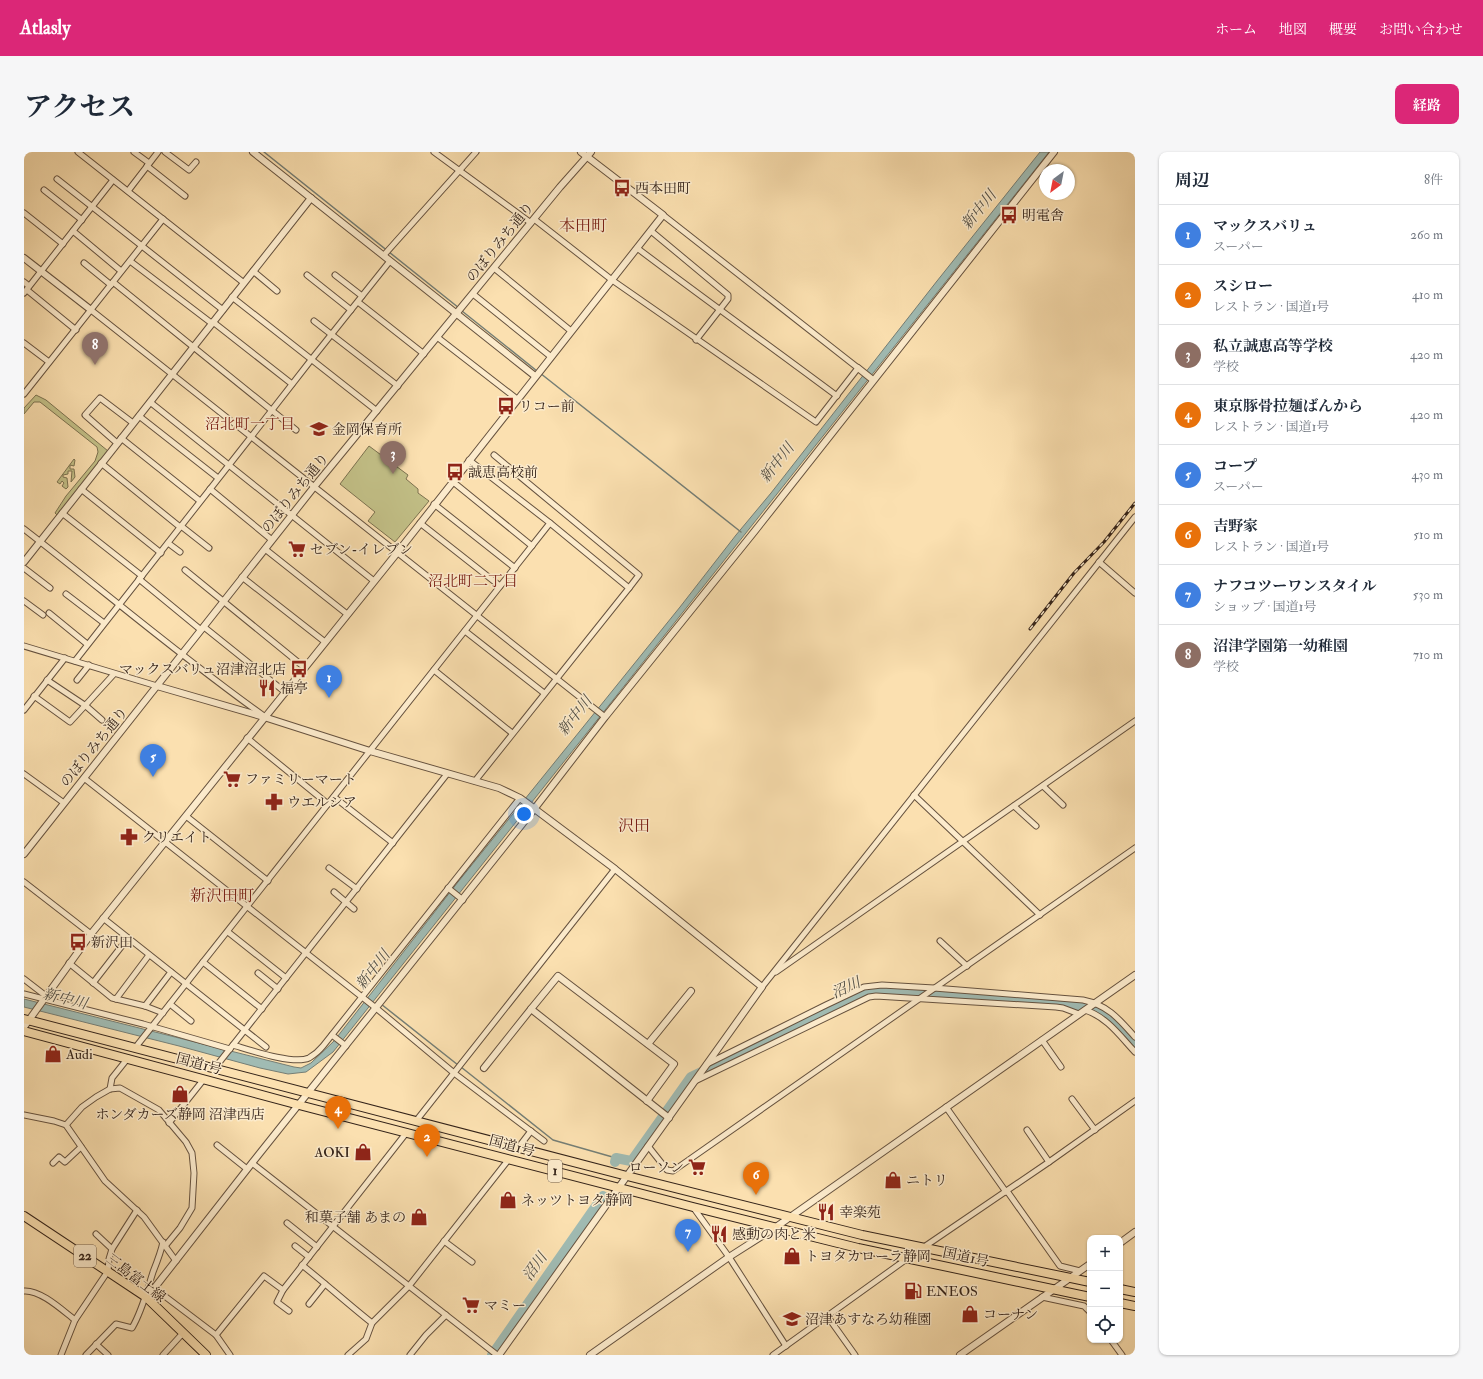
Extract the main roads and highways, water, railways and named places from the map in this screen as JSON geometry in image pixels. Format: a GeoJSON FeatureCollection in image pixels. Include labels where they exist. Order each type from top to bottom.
{"type":"FeatureCollection","features":[{"type":"Feature","properties":{"kind":"main road","name":"国道1号"},"geometry":{"type":"LineString","coordinates":[[27,1021],[862,1235],[1087,1281]]}},
{"type":"Feature","properties":{"kind":"main road","name":"国道1号"},"geometry":{"type":"LineString","coordinates":[[24,1031],[299,1105],[509,1158],[693,1207],[858,1248],[1087,1295]]}},
{"type":"Feature","properties":{"kind":"main road","name":"三島富士線"},"geometry":{"type":"LineString","coordinates":[[24,1216],[108,1271],[147,1294],[183,1333],[206,1355]]}},
{"type":"Feature","properties":{"kind":"main road"},"geometry":{"type":"LineString","coordinates":[[1123,1290],[1135,1292]]}},
{"type":"Feature","properties":{"kind":"main road"},"geometry":{"type":"LineString","coordinates":[[1123,1304],[1135,1306]]}},
{"type":"Feature","properties":{"kind":"water"},"geometry":{"type":"Polygon","coordinates":[[[1040,152],[1049,152],[333,1052],[306,1072],[288,1074],[24,1007],[24,999],[294,1067],[301,1068],[311,1063],[334,1041],[458,882],[771,493],[1040,152]]]}},
{"type":"Feature","properties":{"kind":"waterway"},"geometry":{"type":"LineString","coordinates":[[264,152],[459,308]]}},
{"type":"Feature","properties":{"kind":"waterway"},"geometry":{"type":"LineString","coordinates":[[462,311],[537,371]]}},
{"type":"Feature","properties":{"kind":"waterway"},"geometry":{"type":"LineString","coordinates":[[540,373],[741,532]]}},
{"type":"Feature","properties":{"kind":"waterway","name":"沼川"},"geometry":{"type":"LineString","coordinates":[[615,1162],[616,1158],[631,1161],[633,1159],[691,1077],[868,993],[880,991],[1077,1005],[1100,1011],[1116,1023],[1135,1045]]}},
{"type":"Feature","properties":{"kind":"waterway"},"geometry":{"type":"LineString","coordinates":[[381,1004],[458,1065]]}},
{"type":"Feature","properties":{"kind":"waterway"},"geometry":{"type":"LineString","coordinates":[[461,1067],[553,1140],[616,1158]]}},
{"type":"Feature","properties":{"kind":"waterway","name":"沼川"},"geometry":{"type":"LineString","coordinates":[[492,1355],[603,1196]]}},
{"type":"Feature","properties":{"kind":"railway"},"geometry":{"type":"LineString","coordinates":[[1030,629],[1074,573],[1104,542],[1135,503]]}},
{"type":"Feature","properties":{"kind":"place","name":"西本田町"},"geometry":{"type":"Point","coordinates":[622,188]}},
{"type":"Feature","properties":{"kind":"place","name":"明電舎"},"geometry":{"type":"Point","coordinates":[1009,215]}},
{"type":"Feature","properties":{"kind":"place","name":"沼津学園第一幼稚園"},"geometry":{"type":"Point","coordinates":[95,365]}},
{"type":"Feature","properties":{"kind":"place","name":"リコー前"},"geometry":{"type":"Point","coordinates":[506,406]}},
{"type":"Feature","properties":{"kind":"place","name":"金岡保育所"},"geometry":{"type":"Point","coordinates":[319,429]}},
{"type":"Feature","properties":{"kind":"place","name":"誠恵高校前"},"geometry":{"type":"Point","coordinates":[455,472]}},
{"type":"Feature","properties":{"kind":"place","name":"私立誠恵高等学校"},"geometry":{"type":"Point","coordinates":[393,474]}},
{"type":"Feature","properties":{"kind":"place","name":"セブン-イレブン"},"geometry":{"type":"Point","coordinates":[297,549]}},
{"type":"Feature","properties":{"kind":"place","name":"マックスバリュ沼津沼北店"},"geometry":{"type":"Point","coordinates":[299,669]}},
{"type":"Feature","properties":{"kind":"place","name":"福亭"},"geometry":{"type":"Point","coordinates":[267,688]}},
{"type":"Feature","properties":{"kind":"place","name":"マックスバリュ"},"geometry":{"type":"Point","coordinates":[329,698]}},
{"type":"Feature","properties":{"kind":"place","name":"コープ"},"geometry":{"type":"Point","coordinates":[153,777]}},
{"type":"Feature","properties":{"kind":"place","name":"ファミリーマート"},"geometry":{"type":"Point","coordinates":[232,779]}},
{"type":"Feature","properties":{"kind":"place","name":"ウエルシア"},"geometry":{"type":"Point","coordinates":[274,802]}},
{"type":"Feature","properties":{"kind":"place","name":"クリエイト"},"geometry":{"type":"Point","coordinates":[129,837]}},
{"type":"Feature","properties":{"kind":"place","name":"新沢田"},"geometry":{"type":"Point","coordinates":[78,942]}},
{"type":"Feature","properties":{"kind":"place","name":"Audi"},"geometry":{"type":"Point","coordinates":[53,1054]}},
{"type":"Feature","properties":{"kind":"place","name":"ホンダカーズ静岡 沼津西店"},"geometry":{"type":"Point","coordinates":[180,1094]}},
{"type":"Feature","properties":{"kind":"place","name":"東京豚骨拉麺ばんから"},"geometry":{"type":"Point","coordinates":[338,1129]}},
{"type":"Feature","properties":{"kind":"place","name":"AOKI"},"geometry":{"type":"Point","coordinates":[363,1152]}},
{"type":"Feature","properties":{"kind":"place","name":"スシロー"},"geometry":{"type":"Point","coordinates":[427,1157]}},
{"type":"Feature","properties":{"kind":"place","name":"ローソン"},"geometry":{"type":"Point","coordinates":[697,1167]}},
{"type":"Feature","properties":{"kind":"place","name":"ニトリ"},"geometry":{"type":"Point","coordinates":[893,1180]}},
{"type":"Feature","properties":{"kind":"place","name":"吉野家"},"geometry":{"type":"Point","coordinates":[756,1195]}},
{"type":"Feature","properties":{"kind":"place","name":"ネッツトヨタ静岡"},"geometry":{"type":"Point","coordinates":[508,1200]}},
{"type":"Feature","properties":{"kind":"place","name":"幸楽苑"},"geometry":{"type":"Point","coordinates":[826,1212]}},
{"type":"Feature","properties":{"kind":"place","name":"和菓子舗 あまの"},"geometry":{"type":"Point","coordinates":[419,1217]}},
{"type":"Feature","properties":{"kind":"place","name":"感動の肉と米"},"geometry":{"type":"Point","coordinates":[719,1234]}},
{"type":"Feature","properties":{"kind":"place","name":"ナフコツーワンスタイル"},"geometry":{"type":"Point","coordinates":[688,1252]}},
{"type":"Feature","properties":{"kind":"place","name":"トヨタカローラ静岡"},"geometry":{"type":"Point","coordinates":[792,1256]}},
{"type":"Feature","properties":{"kind":"place","name":"ENEOS"},"geometry":{"type":"Point","coordinates":[913,1291]}},
{"type":"Feature","properties":{"kind":"place","name":"マミー"},"geometry":{"type":"Point","coordinates":[471,1305]}},
{"type":"Feature","properties":{"kind":"place","name":"コーナン"},"geometry":{"type":"Point","coordinates":[970,1314]}},
{"type":"Feature","properties":{"kind":"place","name":"沼津あすなろ幼稚園"},"geometry":{"type":"Point","coordinates":[792,1319]}},
{"type":"Feature","properties":{"kind":"district","name":"本田町"},"geometry":{"type":"Point","coordinates":[583,226]}},
{"type":"Feature","properties":{"kind":"district","name":"沼北町一丁目"},"geometry":{"type":"Point","coordinates":[250,424]}},
{"type":"Feature","properties":{"kind":"district","name":"沼北町二丁目"},"geometry":{"type":"Point","coordinates":[473,581]}},
{"type":"Feature","properties":{"kind":"district","name":"沢田"},"geometry":{"type":"Point","coordinates":[634,826]}},
{"type":"Feature","properties":{"kind":"district","name":"新沢田町"},"geometry":{"type":"Point","coordinates":[222,896]}},
{"type":"Feature","properties":{"kind":"water label","name":"新中川"},"geometry":{"type":"Point","coordinates":[979,210]}},
{"type":"Feature","properties":{"kind":"water label","name":"新中川"},"geometry":{"type":"Point","coordinates":[777,463]}},
{"type":"Feature","properties":{"kind":"water label","name":"新中川"},"geometry":{"type":"Point","coordinates":[575,716]}},
{"type":"Feature","properties":{"kind":"water label","name":"新中川"},"geometry":{"type":"Point","coordinates":[373,970]}},
{"type":"Feature","properties":{"kind":"water label","name":"新中川"},"geometry":{"type":"Point","coordinates":[65,999]}}]}
